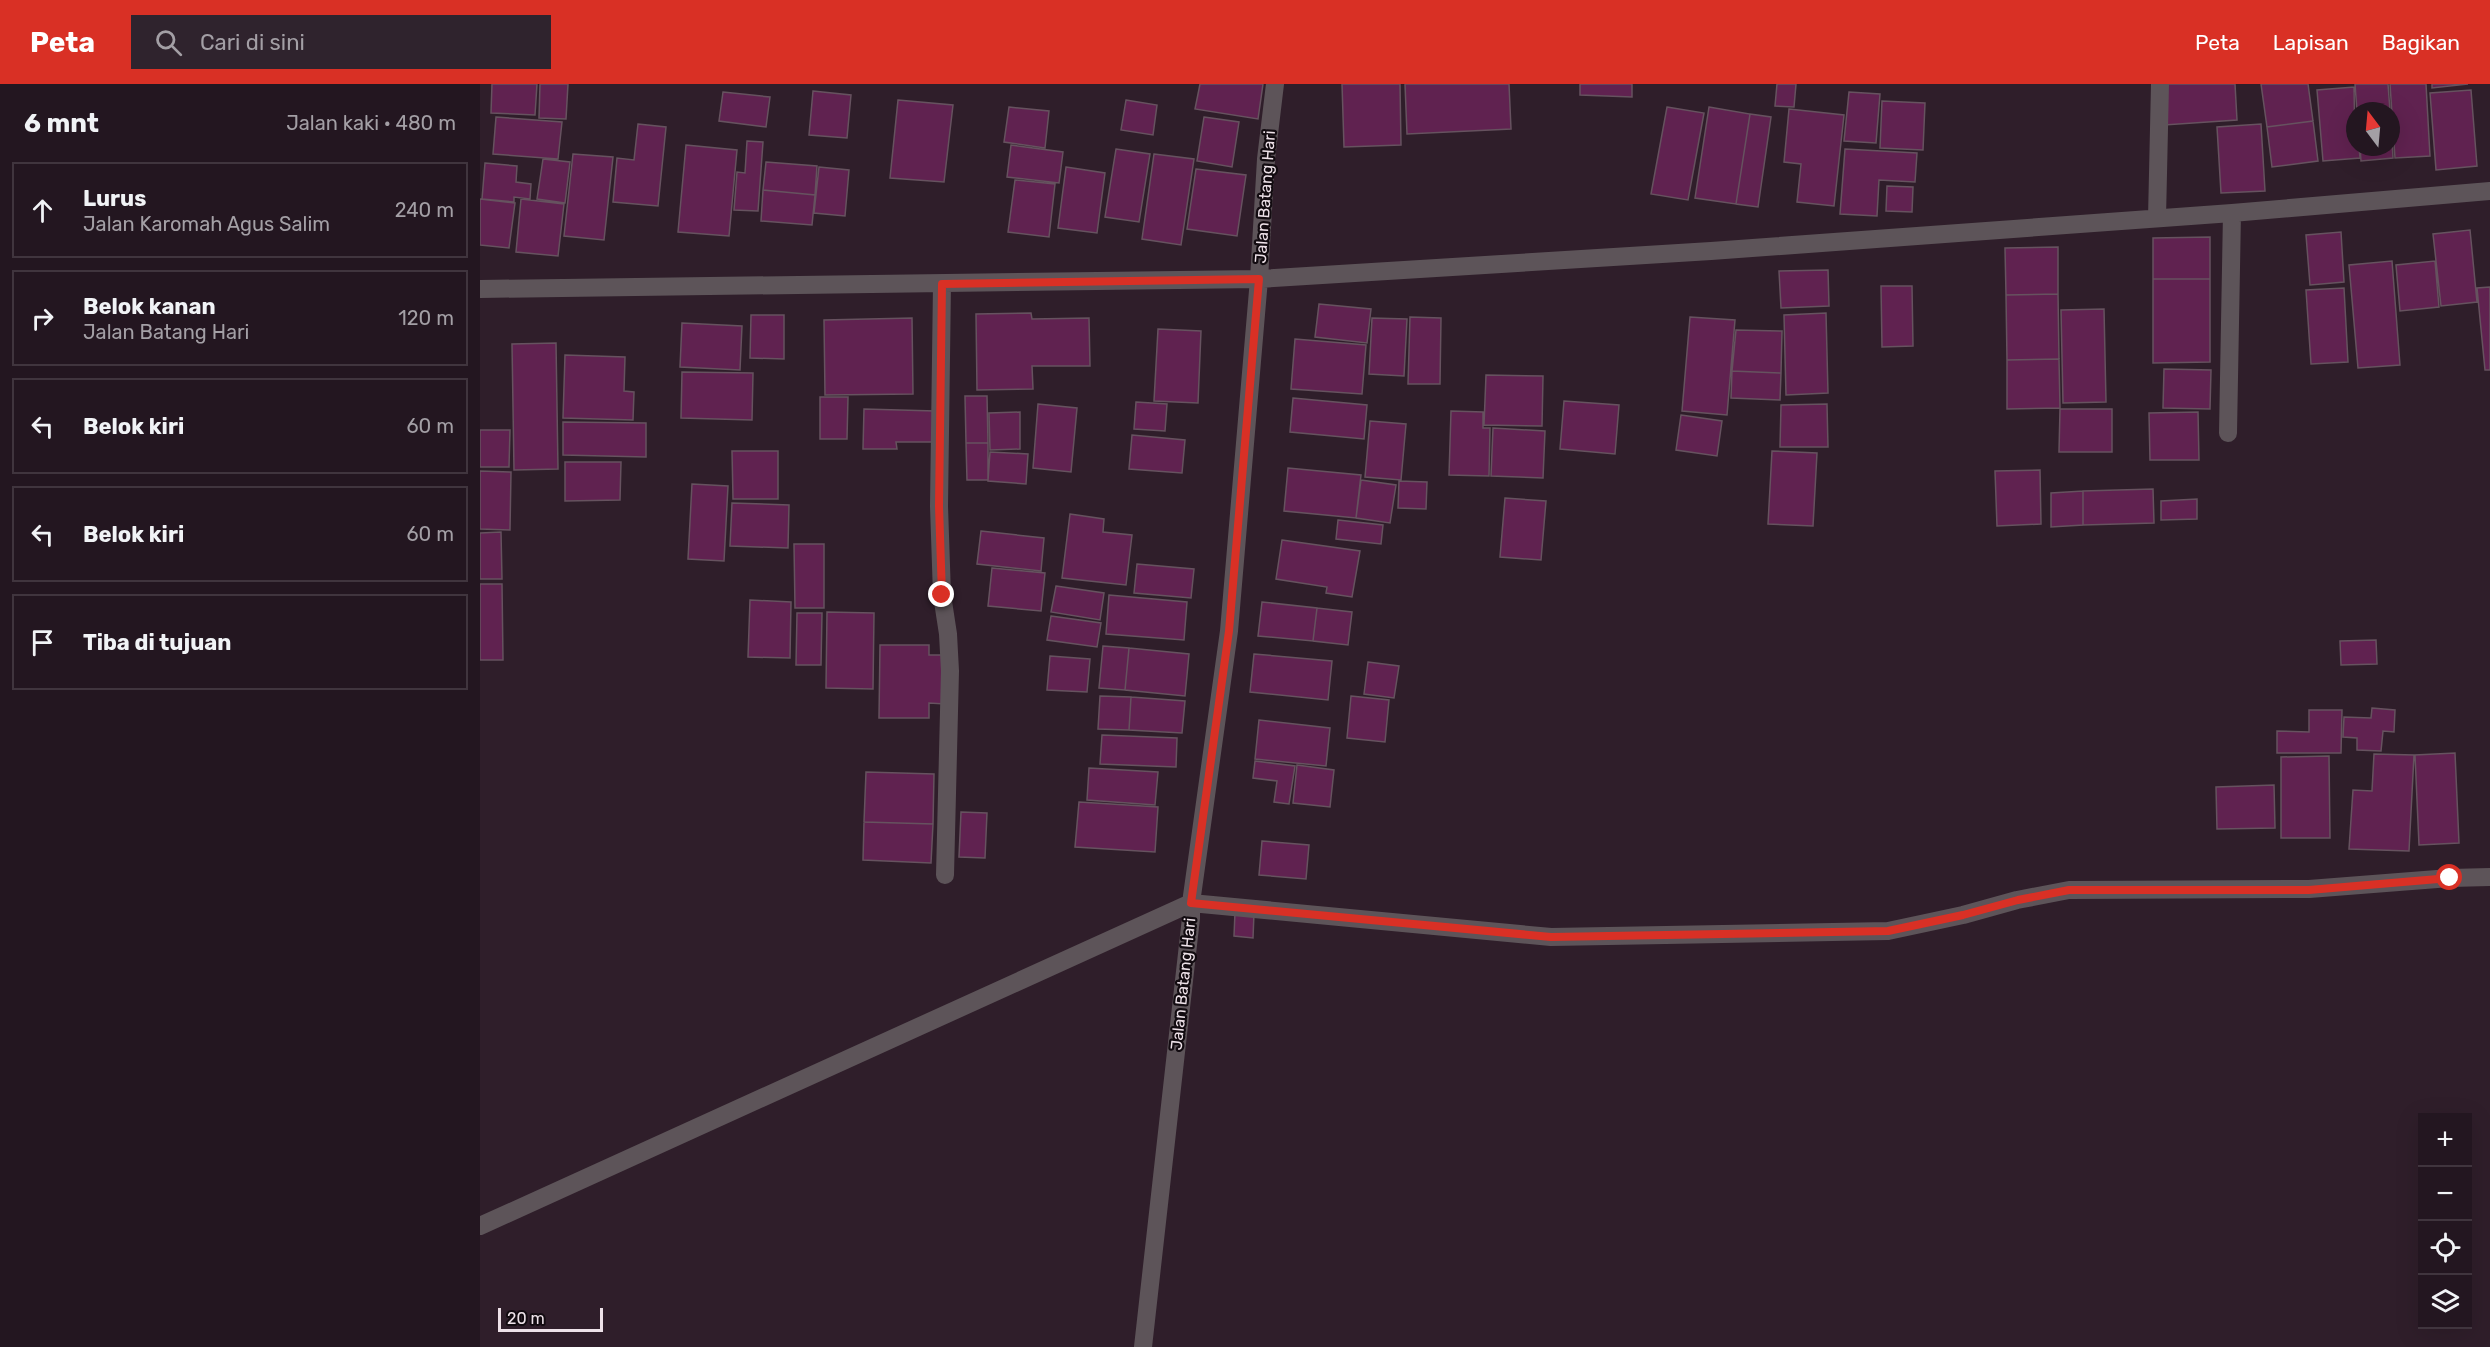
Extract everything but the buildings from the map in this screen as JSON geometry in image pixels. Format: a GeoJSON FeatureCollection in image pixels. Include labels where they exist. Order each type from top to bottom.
{"type":"FeatureCollection","features":[{"type":"Feature","properties":{"kind":"street","name":"Jalan Batang Hari"},"geometry":{"type":"LineString","coordinates":[[1143,1347],[1189,942],[1191,903],[1229,631],[1259,279],[1266,159],[1275,84]]}},
{"type":"Feature","properties":{"kind":"street"},"geometry":{"type":"LineString","coordinates":[[2157,218],[2160,84]]}},
{"type":"Feature","properties":{"kind":"street"},"geometry":{"type":"LineString","coordinates":[[480,289],[1259,279],[1723,250],[2232,213],[2490,191]]}},
{"type":"Feature","properties":{"kind":"street"},"geometry":{"type":"LineString","coordinates":[[2228,434],[2232,213]]}},
{"type":"Feature","properties":{"kind":"street"},"geometry":{"type":"LineString","coordinates":[[942,284],[939,506],[942,595],[948,634],[950,671],[945,875]]}},
{"type":"Feature","properties":{"kind":"street"},"geometry":{"type":"LineString","coordinates":[[480,1226],[1191,903],[1551,937],[1888,931],[2069,890],[2309,890],[2450,878],[2490,877]]}},
{"type":"Feature","properties":{"kind":"route"},"geometry":{"type":"LineString","coordinates":[[942,595],[939,506],[942,284],[1259,279],[1229,631],[1191,903],[1551,937],[1888,931],[2069,890],[2309,890],[2450,878]]}}]}
